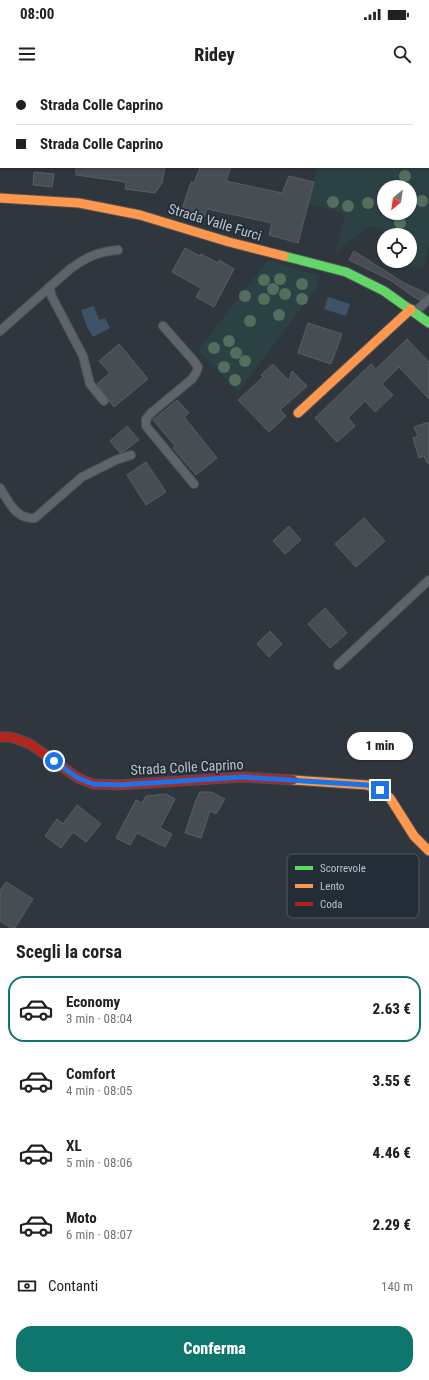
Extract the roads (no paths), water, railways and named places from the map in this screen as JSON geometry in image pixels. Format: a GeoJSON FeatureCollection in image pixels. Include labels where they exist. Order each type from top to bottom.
{"type":"FeatureCollection","features":[{"type":"Feature","properties":{"kind":"street","name":"Strada Valle Furci"},"geometry":{"type":"LineString","coordinates":[[0,198],[79,203],[156,218],[229,242],[346,272],[384,291],[429,323]]}},
{"type":"Feature","properties":{"kind":"street"},"geometry":{"type":"LineString","coordinates":[[298,413],[413,311]]}},
{"type":"Feature","properties":{"kind":"street","name":"Strada Colle Caprino"},"geometry":{"type":"LineString","coordinates":[[0,737],[11,737],[24,741],[78,778],[93,784],[119,785],[242,777],[367,785],[380,790],[390,798],[414,836],[429,851]]}},
{"type":"Feature","properties":{"kind":"lane"},"geometry":{"type":"LineString","coordinates":[[0,331],[82,260],[101,252],[118,250]]}},
{"type":"Feature","properties":{"kind":"lane"},"geometry":{"type":"LineString","coordinates":[[49,287],[52,298],[83,356],[90,384],[104,401]]}},
{"type":"Feature","properties":{"kind":"lane"},"geometry":{"type":"LineString","coordinates":[[413,311],[429,299]]}},
{"type":"Feature","properties":{"kind":"lane"},"geometry":{"type":"LineString","coordinates":[[163,326],[194,360],[198,368],[192,379],[151,413],[146,420],[146,426],[194,484]]}},
{"type":"Feature","properties":{"kind":"lane"},"geometry":{"type":"LineString","coordinates":[[0,488],[15,511],[27,519],[35,518],[82,477],[116,460],[131,456]]}},
{"type":"Feature","properties":{"kind":"lane"},"geometry":{"type":"LineString","coordinates":[[338,665],[429,580]]}},
{"type":"Feature","properties":{"kind":"water"},"geometry":{"type":"Polygon","coordinates":[[[328,297],[350,304],[346,316],[324,309],[328,297]]]}},
{"type":"Feature","properties":{"kind":"water"},"geometry":{"type":"Polygon","coordinates":[[[94,306],[99,320],[105,318],[110,328],[93,337],[87,327],[81,310],[94,306]]]}}]}
